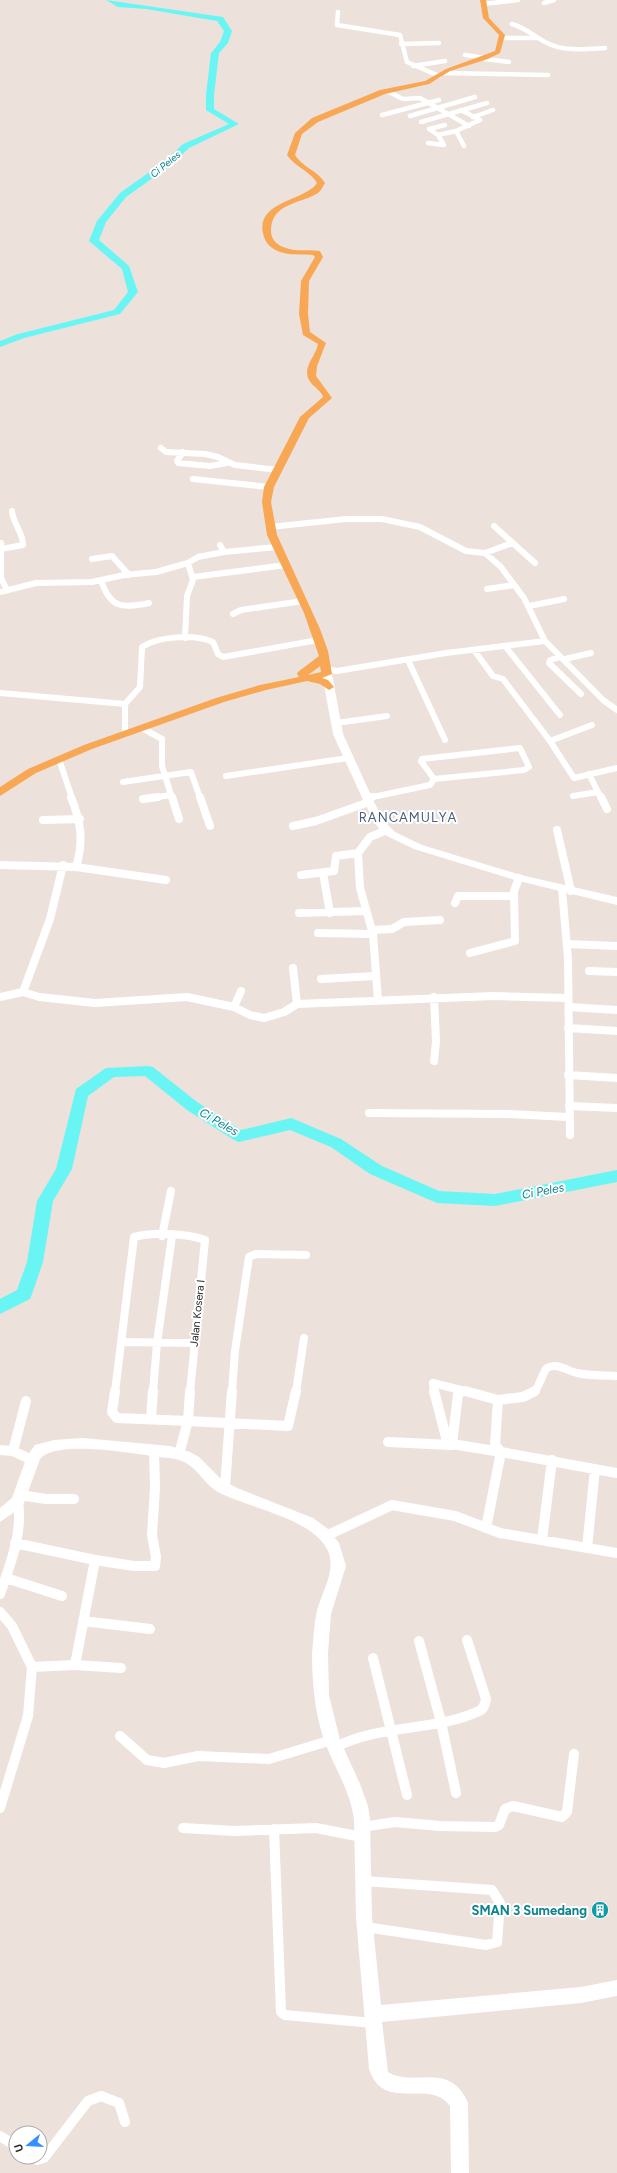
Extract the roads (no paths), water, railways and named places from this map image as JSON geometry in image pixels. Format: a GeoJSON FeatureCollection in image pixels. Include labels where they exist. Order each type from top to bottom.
{"type":"FeatureCollection","features":[{"type":"Feature","properties":{"kind":"main road"},"geometry":{"type":"LineString","coordinates":[[0,792],[32,771],[125,734],[220,700],[302,676],[329,671],[303,600],[276,548],[270,527],[266,499],[269,488],[307,414],[327,400],[329,396],[314,381],[311,369],[322,343],[306,333],[303,321],[305,278],[319,260],[319,254],[312,252],[286,251],[276,247],[268,237],[269,219],[276,209],[285,203],[316,191],[320,187],[321,183],[317,176],[295,160],[291,155],[296,139],[303,129],[315,120],[387,91],[427,83],[441,75],[486,58],[499,51],[502,38],[501,33],[486,18],[483,2]]}},
{"type":"Feature","properties":{"kind":"main road"},"geometry":{"type":"LineString","coordinates":[[302,676],[324,657]]}},
{"type":"Feature","properties":{"kind":"main road"},"geometry":{"type":"LineString","coordinates":[[302,676],[321,680],[329,687]]}},
{"type":"Feature","properties":{"kind":"street"},"geometry":{"type":"LineString","coordinates":[[483,2],[518,0]]}},
{"type":"Feature","properties":{"kind":"street"},"geometry":{"type":"LineString","coordinates":[[539,0],[544,4],[554,0]]}},
{"type":"Feature","properties":{"kind":"street"},"geometry":{"type":"LineString","coordinates":[[338,12],[337,25],[399,34],[401,36],[401,44],[405,60],[413,66],[441,75],[548,75]]}},
{"type":"Feature","properties":{"kind":"street"},"geometry":{"type":"LineString","coordinates":[[512,24],[527,29],[537,38],[548,44],[576,50],[605,48]]}},
{"type":"Feature","properties":{"kind":"street"},"geometry":{"type":"LineString","coordinates":[[502,38],[537,38]]}},
{"type":"Feature","properties":{"kind":"street"},"geometry":{"type":"LineString","coordinates":[[401,44],[439,43]]}},
{"type":"Feature","properties":{"kind":"street"},"geometry":{"type":"LineString","coordinates":[[464,55],[509,62]]}},
{"type":"Feature","properties":{"kind":"street"},"geometry":{"type":"LineString","coordinates":[[413,66],[445,61]]}},
{"type":"Feature","properties":{"kind":"street"},"geometry":{"type":"LineString","coordinates":[[471,82],[472,74]]}},
{"type":"Feature","properties":{"kind":"street"},"geometry":{"type":"LineString","coordinates":[[387,91],[403,99],[416,97],[469,126]]}},
{"type":"Feature","properties":{"kind":"street"},"geometry":{"type":"LineString","coordinates":[[410,116],[475,97]]}},
{"type":"Feature","properties":{"kind":"street"},"geometry":{"type":"LineString","coordinates":[[382,115],[439,100]]}},
{"type":"Feature","properties":{"kind":"street"},"geometry":{"type":"LineString","coordinates":[[421,122],[487,103]]}},
{"type":"Feature","properties":{"kind":"street"},"geometry":{"type":"LineString","coordinates":[[425,133],[439,136],[469,126],[480,120],[461,110]]}},
{"type":"Feature","properties":{"kind":"street"},"geometry":{"type":"LineString","coordinates":[[473,117],[493,110]]}},
{"type":"Feature","properties":{"kind":"street"},"geometry":{"type":"LineString","coordinates":[[433,119],[454,130],[464,146]]}},
{"type":"Feature","properties":{"kind":"street"},"geometry":{"type":"LineString","coordinates":[[428,143],[444,145],[439,136],[429,129],[444,125]]}},
{"type":"Feature","properties":{"kind":"street"},"geometry":{"type":"LineString","coordinates":[[161,448],[166,452],[183,452],[220,458],[227,463]]}},
{"type":"Feature","properties":{"kind":"street"},"geometry":{"type":"LineString","coordinates":[[183,452],[177,461],[178,463],[210,466],[227,463],[279,470]]}},
{"type":"Feature","properties":{"kind":"street"},"geometry":{"type":"LineString","coordinates":[[193,479],[269,488]]}},
{"type":"Feature","properties":{"kind":"street"},"geometry":{"type":"LineString","coordinates":[[7,590],[1,578],[1,546],[22,546],[23,538],[14,521],[12,511]]}},
{"type":"Feature","properties":{"kind":"street"},"geometry":{"type":"LineString","coordinates":[[270,527],[346,519],[382,519],[420,527],[450,544],[466,550],[485,553],[512,543]]}},
{"type":"Feature","properties":{"kind":"street"},"geometry":{"type":"LineString","coordinates":[[494,526],[535,563]]}},
{"type":"Feature","properties":{"kind":"street"},"geometry":{"type":"LineString","coordinates":[[220,545],[224,552]]}},
{"type":"Feature","properties":{"kind":"street"},"geometry":{"type":"LineString","coordinates":[[0,592],[36,584],[92,582],[129,575],[156,572],[188,563],[198,557],[253,548],[276,548]]}},
{"type":"Feature","properties":{"kind":"street"},"geometry":{"type":"LineString","coordinates":[[485,553],[501,567],[529,606],[545,641],[603,700],[617,710]]}},
{"type":"Feature","properties":{"kind":"street"},"geometry":{"type":"LineString","coordinates":[[92,559],[112,556],[129,575]]}},
{"type":"Feature","properties":{"kind":"street"},"geometry":{"type":"LineString","coordinates":[[185,638],[187,622],[186,598],[193,582],[193,577],[188,563]]}},
{"type":"Feature","properties":{"kind":"street"},"geometry":{"type":"LineString","coordinates":[[193,577],[286,565]]}},
{"type":"Feature","properties":{"kind":"street"},"geometry":{"type":"LineString","coordinates":[[101,580],[107,594],[116,605],[125,607],[149,603]]}},
{"type":"Feature","properties":{"kind":"street"},"geometry":{"type":"LineString","coordinates":[[487,589],[514,585]]}},
{"type":"Feature","properties":{"kind":"street"},"geometry":{"type":"LineString","coordinates":[[529,606],[564,599]]}},
{"type":"Feature","properties":{"kind":"street"},"geometry":{"type":"LineString","coordinates":[[233,614],[241,610],[303,600]]}},
{"type":"Feature","properties":{"kind":"street"},"geometry":{"type":"LineString","coordinates":[[125,734],[124,704],[140,687],[142,647],[144,644],[185,638],[210,640],[219,656],[223,657],[318,640]]}},
{"type":"Feature","properties":{"kind":"street"},"geometry":{"type":"LineString","coordinates":[[545,641],[329,671],[329,687],[338,734],[368,800],[387,830],[399,839],[519,878],[617,901]]}},
{"type":"Feature","properties":{"kind":"street"},"geometry":{"type":"LineString","coordinates":[[506,646],[560,715]]}},
{"type":"Feature","properties":{"kind":"street"},"geometry":{"type":"LineString","coordinates":[[474,650],[493,676],[503,679],[550,741],[574,778],[617,768]]}},
{"type":"Feature","properties":{"kind":"street"},"geometry":{"type":"LineString","coordinates":[[581,694],[549,663],[550,660],[591,653]]}},
{"type":"Feature","properties":{"kind":"street"},"geometry":{"type":"LineString","coordinates":[[408,660],[444,740]]}},
{"type":"Feature","properties":{"kind":"street"},"geometry":{"type":"LineString","coordinates":[[0,693],[124,704]]}},
{"type":"Feature","properties":{"kind":"street"},"geometry":{"type":"LineString","coordinates":[[336,722],[387,716]]}},
{"type":"Feature","properties":{"kind":"street"},"geometry":{"type":"LineString","coordinates":[[550,741],[592,725]]}},
{"type":"Feature","properties":{"kind":"street"},"geometry":{"type":"LineString","coordinates":[[142,728],[162,739],[162,766],[179,819]]}},
{"type":"Feature","properties":{"kind":"street"},"geometry":{"type":"LineString","coordinates":[[520,748],[529,767],[524,770],[434,779],[421,761],[422,759],[520,748]]}},
{"type":"Feature","properties":{"kind":"street"},"geometry":{"type":"LineString","coordinates":[[226,776],[348,758]]}},
{"type":"Feature","properties":{"kind":"street"},"geometry":{"type":"LineString","coordinates":[[59,759],[62,775],[80,819],[83,843],[76,866]]}},
{"type":"Feature","properties":{"kind":"street"},"geometry":{"type":"LineString","coordinates":[[123,782],[191,772],[210,826]]}},
{"type":"Feature","properties":{"kind":"street"},"geometry":{"type":"LineString","coordinates":[[589,774],[607,809]]}},
{"type":"Feature","properties":{"kind":"street"},"geometry":{"type":"LineString","coordinates":[[294,826],[316,821],[368,800],[430,785],[434,779]]}},
{"type":"Feature","properties":{"kind":"street"},"geometry":{"type":"LineString","coordinates":[[573,796],[598,792]]}},
{"type":"Feature","properties":{"kind":"street"},"geometry":{"type":"LineString","coordinates":[[142,799],[171,795]]}},
{"type":"Feature","properties":{"kind":"street"},"geometry":{"type":"LineString","coordinates":[[43,820],[80,819]]}},
{"type":"Feature","properties":{"kind":"street"},"geometry":{"type":"LineString","coordinates":[[378,1000],[375,976],[373,932],[365,911],[360,888],[358,853],[370,837],[387,830]]}},
{"type":"Feature","properties":{"kind":"street"},"geometry":{"type":"LineString","coordinates":[[557,830],[567,890],[568,1117],[570,1136]]}},
{"type":"Feature","properties":{"kind":"street"},"geometry":{"type":"LineString","coordinates":[[301,875],[334,871],[335,858],[338,854],[358,853]]}},
{"type":"Feature","properties":{"kind":"street"},"geometry":{"type":"LineString","coordinates":[[0,864],[76,866],[166,880]]}},
{"type":"Feature","properties":{"kind":"street"},"geometry":{"type":"LineString","coordinates":[[23,992],[50,919],[63,865]]}},
{"type":"Feature","properties":{"kind":"street"},"geometry":{"type":"LineString","coordinates":[[323,873],[329,899],[330,913]]}},
{"type":"Feature","properties":{"kind":"street"},"geometry":{"type":"LineString","coordinates":[[470,953],[515,941],[514,891],[519,878]]}},
{"type":"Feature","properties":{"kind":"street"},"geometry":{"type":"LineString","coordinates":[[455,903],[458,896],[514,896]]}},
{"type":"Feature","properties":{"kind":"street"},"geometry":{"type":"LineString","coordinates":[[298,913],[365,911]]}},
{"type":"Feature","properties":{"kind":"street"},"geometry":{"type":"LineString","coordinates":[[318,933],[373,932],[392,929],[404,922],[440,920]]}},
{"type":"Feature","properties":{"kind":"street"},"geometry":{"type":"LineString","coordinates":[[567,944],[617,946]]}},
{"type":"Feature","properties":{"kind":"street"},"geometry":{"type":"LineString","coordinates":[[293,968],[297,1004]]}},
{"type":"Feature","properties":{"kind":"street"},"geometry":{"type":"LineString","coordinates":[[589,971],[617,972]]}},
{"type":"Feature","properties":{"kind":"street"},"geometry":{"type":"LineString","coordinates":[[320,979],[375,976]]}},
{"type":"Feature","properties":{"kind":"street"},"geometry":{"type":"LineString","coordinates":[[234,1007],[241,990]]}},
{"type":"Feature","properties":{"kind":"street"},"geometry":{"type":"LineString","coordinates":[[0,997],[23,992],[38,997],[95,1003],[149,1001],[187,997],[234,1007],[250,1015],[264,1018],[284,1012],[297,1004],[434,997],[494,996],[568,1003],[617,1010]]}},
{"type":"Feature","properties":{"kind":"street"},"geometry":{"type":"LineString","coordinates":[[434,997],[436,1041],[434,1062]]}},
{"type":"Feature","properties":{"kind":"street"},"geometry":{"type":"LineString","coordinates":[[568,1028],[617,1031]]}},
{"type":"Feature","properties":{"kind":"street"},"geometry":{"type":"LineString","coordinates":[[568,1075],[617,1078]]}},
{"type":"Feature","properties":{"kind":"street"},"geometry":{"type":"LineString","coordinates":[[569,1106],[617,1108]]}},
{"type":"Feature","properties":{"kind":"street"},"geometry":{"type":"LineString","coordinates":[[369,1113],[509,1114],[568,1117]]}},
{"type":"Feature","properties":{"kind":"street"},"geometry":{"type":"LineString","coordinates":[[162,1236],[171,1191]]}},
{"type":"Feature","properties":{"kind":"street","name":"Jalan Kosera I"},"geometry":{"type":"LineString","coordinates":[[122,1342],[133,1238],[137,1235],[200,1237],[205,1240],[194,1343],[188,1421],[179,1454]]}},
{"type":"Feature","properties":{"kind":"street"},"geometry":{"type":"LineString","coordinates":[[151,1418],[157,1342],[172,1236]]}},
{"type":"Feature","properties":{"kind":"street"},"geometry":{"type":"LineString","coordinates":[[225,1488],[235,1351],[249,1257],[258,1254],[306,1255]]}},
{"type":"Feature","properties":{"kind":"street"},"geometry":{"type":"LineString","coordinates":[[194,1343],[122,1342],[112,1415],[117,1418],[151,1418],[286,1426],[290,1424],[304,1338]]}},
{"type":"Feature","properties":{"kind":"street"},"geometry":{"type":"LineString","coordinates":[[450,1445],[432,1384],[464,1390],[480,1397],[498,1400],[531,1395],[541,1387],[545,1370],[554,1366],[563,1367],[579,1374],[617,1376]]}},
{"type":"Feature","properties":{"kind":"street"},"geometry":{"type":"LineString","coordinates":[[450,1445],[458,1394],[464,1390]]}},
{"type":"Feature","properties":{"kind":"street"},"geometry":{"type":"LineString","coordinates":[[498,1400],[495,1445],[501,1452]]}},
{"type":"Feature","properties":{"kind":"street"},"geometry":{"type":"LineString","coordinates":[[13,1451],[26,1401]]}},
{"type":"Feature","properties":{"kind":"street"},"geometry":{"type":"LineString","coordinates":[[388,1442],[450,1445],[552,1460],[617,1473]]}},
{"type":"Feature","properties":{"kind":"street"},"geometry":{"type":"LineString","coordinates":[[0,1594],[6,1578],[15,1543],[20,1514],[19,1498],[32,1460],[40,1449],[67,1444],[83,1443],[179,1454],[194,1461],[217,1484],[309,1523],[326,1536],[339,1559],[339,1566],[324,1614],[320,1653],[321,1695],[334,1744],[360,1806],[365,1927],[378,2069],[382,2078],[389,2083],[441,2088],[449,2090],[455,2095],[459,2103],[460,2173]]}},
{"type":"Feature","properties":{"kind":"street"},"geometry":{"type":"LineString","coordinates":[[0,1450],[13,1451],[32,1460]]}},
{"type":"Feature","properties":{"kind":"street"},"geometry":{"type":"LineString","coordinates":[[15,1543],[95,1560],[134,1566],[154,1567],[156,1564],[152,1542],[154,1451]]}},
{"type":"Feature","properties":{"kind":"street"},"geometry":{"type":"LineString","coordinates":[[486,1528],[501,1452]]}},
{"type":"Feature","properties":{"kind":"street"},"geometry":{"type":"LineString","coordinates":[[542,1540],[552,1460]]}},
{"type":"Feature","properties":{"kind":"street"},"geometry":{"type":"LineString","coordinates":[[587,1548],[595,1469]]}},
{"type":"Feature","properties":{"kind":"street"},"geometry":{"type":"LineString","coordinates":[[0,1516],[19,1498],[74,1499]]}},
{"type":"Feature","properties":{"kind":"street"},"geometry":{"type":"LineString","coordinates":[[326,1536],[392,1505],[455,1516],[500,1533],[617,1553]]}},
{"type":"Feature","properties":{"kind":"street"},"geometry":{"type":"LineString","coordinates":[[75,1665],[95,1560]]}},
{"type":"Feature","properties":{"kind":"street"},"geometry":{"type":"LineString","coordinates":[[6,1578],[62,1596]]}},
{"type":"Feature","properties":{"kind":"street"},"geometry":{"type":"LineString","coordinates":[[0,1612],[12,1626],[21,1642],[32,1668],[28,1716],[0,1808]]}},
{"type":"Feature","properties":{"kind":"street"},"geometry":{"type":"LineString","coordinates":[[83,1622],[150,1629]]}},
{"type":"Feature","properties":{"kind":"street"},"geometry":{"type":"LineString","coordinates":[[419,1640],[441,1722],[456,1793]]}},
{"type":"Feature","properties":{"kind":"street"},"geometry":{"type":"LineString","coordinates":[[120,1736],[147,1760],[164,1764],[198,1756],[269,1759],[351,1739],[441,1722],[480,1711],[485,1706],[486,1699],[467,1640]]}},
{"type":"Feature","properties":{"kind":"street"},"geometry":{"type":"LineString","coordinates":[[373,1658],[390,1732],[407,1795]]}},
{"type":"Feature","properties":{"kind":"street"},"geometry":{"type":"LineString","coordinates":[[32,1668],[75,1665],[121,1668]]}},
{"type":"Feature","properties":{"kind":"street"},"geometry":{"type":"LineString","coordinates":[[183,1828],[234,1831],[316,1828],[362,1832],[395,1822],[440,1826],[499,1826],[505,1809],[514,1806],[562,1817],[567,1812],[574,1754]]}},
{"type":"Feature","properties":{"kind":"street"},"geometry":{"type":"LineString","coordinates":[[274,1829],[281,2012],[285,2015],[373,2019],[581,1995],[617,1988]]}},
{"type":"Feature","properties":{"kind":"street"},"geometry":{"type":"LineString","coordinates":[[364,1881],[492,1890],[498,1897],[500,1903],[497,1942],[494,1944],[486,1945],[365,1927]]}},
{"type":"Feature","properties":{"kind":"street"},"geometry":{"type":"LineString","coordinates":[[48,2153],[88,2100],[101,2096],[119,2103],[125,2122]]}},
{"type":"Feature","properties":{"kind":"waterway","name":"Ci Peles"},"geometry":{"type":"LineString","coordinates":[[0,344],[21,336],[117,312],[133,292],[126,268],[94,241],[102,221],[123,195],[168,163],[186,146],[235,124],[210,110],[209,102],[215,53],[224,43],[228,31],[220,19],[146,7],[118,5],[110,0]]}},
{"type":"Feature","properties":{"kind":"waterway","name":"Ci Peles"},"geometry":{"type":"LineString","coordinates":[[0,1307],[24,1294],[35,1262],[45,1201],[64,1169],[81,1093],[111,1072],[148,1071],[192,1106],[239,1136],[291,1124],[336,1143],[376,1170],[437,1197],[495,1200],[617,1176]]}},
{"type":"Feature","properties":{"kind":"place","name":"SMAN 3 Sumedang"},"geometry":{"type":"Point","coordinates":[600,1910]}},
{"type":"Feature","properties":{"kind":"district","name":"RANCAMULYA"},"geometry":{"type":"Point","coordinates":[408,817]}}]}
